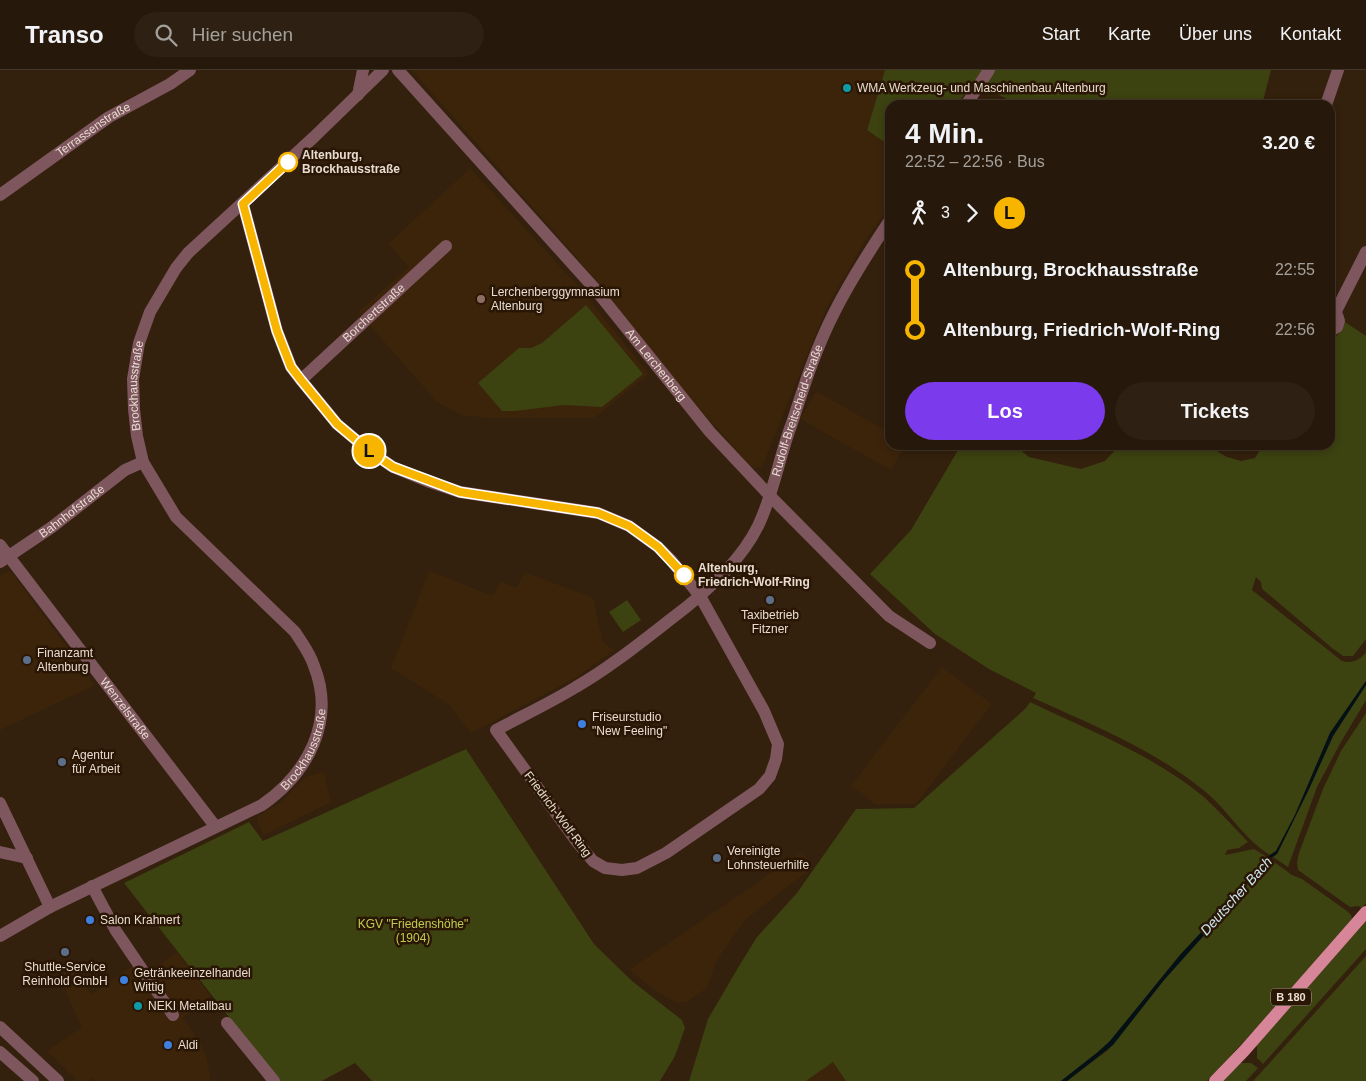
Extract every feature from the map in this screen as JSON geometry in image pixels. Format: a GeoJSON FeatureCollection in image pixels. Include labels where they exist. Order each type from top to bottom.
{"type":"FeatureCollection","features":[{"type":"Feature","properties":{"kind":"main road","name":"B 180"},"geometry":{"type":"LineString","coordinates":[[1215,1081],[1244,1051],[1366,912]]}},
{"type":"Feature","properties":{"kind":"street","name":"Terrassenstraße"},"geometry":{"type":"LineString","coordinates":[[0,195],[109,117],[170,84],[190,70]]}},
{"type":"Feature","properties":{"kind":"street"},"geometry":{"type":"LineString","coordinates":[[358,94],[363,70]]}},
{"type":"Feature","properties":{"kind":"street","name":"Brockhausstraße"},"geometry":{"type":"LineString","coordinates":[[0,936],[50,907],[215,826],[247,813],[267,801],[278,793],[303,765],[316,742],[321,719],[321,696],[315,667],[306,649],[295,632],[176,517],[144,462],[137,436],[134,409],[134,380],[138,343],[150,312],[176,268],[188,253],[243,204],[383,70]]}},
{"type":"Feature","properties":{"kind":"street","name":"Am Lerchenberg"},"geometry":{"type":"LineString","coordinates":[[398,70],[595,289],[710,432],[771,497],[889,616],[930,643]]}},
{"type":"Feature","properties":{"kind":"street"},"geometry":{"type":"LineString","coordinates":[[969,100],[989,70]]}},
{"type":"Feature","properties":{"kind":"street"},"geometry":{"type":"LineString","coordinates":[[1328,100],[1338,70]]}},
{"type":"Feature","properties":{"kind":"street"},"geometry":{"type":"LineString","coordinates":[[243,204],[277,331],[291,367],[337,424],[368,450],[393,467],[460,492],[598,513],[629,526],[658,547],[690,582],[700,596]]}},
{"type":"Feature","properties":{"kind":"street","name":"Rudolf-Breitscheid-Straße"},"geometry":{"type":"LineString","coordinates":[[700,596],[720,577],[757,528],[771,497],[790,426],[833,314],[885,228]]}},
{"type":"Feature","properties":{"kind":"street","name":"Borchertstraße"},"geometry":{"type":"LineString","coordinates":[[301,380],[446,246]]}},
{"type":"Feature","properties":{"kind":"street"},"geometry":{"type":"LineString","coordinates":[[1335,308],[1366,252]]}},
{"type":"Feature","properties":{"kind":"street"},"geometry":{"type":"LineString","coordinates":[[1335,314],[1339,318],[1335,328]]}},
{"type":"Feature","properties":{"kind":"street","name":"Bahnhofstraße"},"geometry":{"type":"LineString","coordinates":[[5,560],[52,527],[125,470],[144,462]]}},
{"type":"Feature","properties":{"kind":"street","name":"Wenzelstraße"},"geometry":{"type":"LineString","coordinates":[[0,544],[5,560],[215,826]]}},
{"type":"Feature","properties":{"kind":"street","name":"Friedrich-Wolf-Ring"},"geometry":{"type":"LineString","coordinates":[[700,596],[764,712],[778,744],[776,759],[770,776],[759,789],[666,853],[637,868],[622,870],[605,868],[593,861],[577,842],[496,730],[576,687],[635,647],[700,596]]}},
{"type":"Feature","properties":{"kind":"street"},"geometry":{"type":"LineString","coordinates":[[0,803],[50,907]]}},
{"type":"Feature","properties":{"kind":"street"},"geometry":{"type":"LineString","coordinates":[[0,852],[27,858]]}},
{"type":"Feature","properties":{"kind":"street"},"geometry":{"type":"LineString","coordinates":[[92,886],[116,931],[173,1015]]}},
{"type":"Feature","properties":{"kind":"street"},"geometry":{"type":"LineString","coordinates":[[228,1023],[274,1081]]}},
{"type":"Feature","properties":{"kind":"street"},"geometry":{"type":"LineString","coordinates":[[0,1027],[58,1081]]}},
{"type":"Feature","properties":{"kind":"street"},"geometry":{"type":"LineString","coordinates":[[0,1052],[32,1081]]}},
{"type":"Feature","properties":{"kind":"shaded area"},"geometry":{"type":"Polygon","coordinates":[[[412,70],[885,70],[867,130],[885,143],[885,214],[866,239],[826,309],[762,467],[752,468],[692,400],[571,251],[412,70]]]}},
{"type":"Feature","properties":{"kind":"shaded area","name":"Lerchenberggymnasium Altenburg"},"geometry":{"type":"Polygon","coordinates":[[[470,168],[578,286],[649,374],[594,418],[487,418],[461,415],[437,402],[358,312],[409,267],[388,244],[470,168]]]}},
{"type":"Feature","properties":{"kind":"shaded area"},"geometry":{"type":"Polygon","coordinates":[[[816,391],[885,430],[885,450],[902,450],[891,470],[800,419],[816,391]]]}},
{"type":"Feature","properties":{"kind":"shaded area"},"geometry":{"type":"Polygon","coordinates":[[[10,570],[95,685],[0,730],[0,576],[10,570]]]}},
{"type":"Feature","properties":{"kind":"shaded area"},"geometry":{"type":"Polygon","coordinates":[[[429,571],[493,596],[501,581],[516,588],[525,572],[593,598],[603,642],[614,650],[577,677],[471,733],[448,704],[391,668],[429,571]]]}},
{"type":"Feature","properties":{"kind":"shaded area"},"geometry":{"type":"Polygon","coordinates":[[[942,667],[992,704],[916,804],[875,804],[851,786],[942,667]]]}},
{"type":"Feature","properties":{"kind":"shaded area"},"geometry":{"type":"Polygon","coordinates":[[[324,772],[331,802],[264,835],[258,824],[257,817],[281,802],[305,777],[324,772]]]}},
{"type":"Feature","properties":{"kind":"shaded area"},"geometry":{"type":"Polygon","coordinates":[[[802,852],[812,868],[745,920],[717,960],[707,988],[687,1002],[677,1003],[652,988],[629,970],[802,852]]]}},
{"type":"Feature","properties":{"kind":"shaded area"},"geometry":{"type":"Polygon","coordinates":[[[177,952],[211,996],[183,1018],[201,1043],[207,1059],[211,1081],[95,1081],[93,1077],[88,1081],[78,1081],[47,1051],[82,1027],[59,974],[76,967],[91,995],[135,964],[143,976],[177,952]]]}},
{"type":"Feature","properties":{"kind":"shaded area"},"geometry":{"type":"Polygon","coordinates":[[[833,1062],[877,1081],[806,1081],[833,1062]]]}},
{"type":"Feature","properties":{"kind":"green space"},"geometry":{"type":"Polygon","coordinates":[[[885,70],[1271,70],[1263,100],[1009,100],[973,82],[960,100],[885,100],[885,143],[867,130],[885,70]]]}},
{"type":"Feature","properties":{"kind":"green space"},"geometry":{"type":"Polygon","coordinates":[[[586,305],[643,374],[602,407],[564,405],[502,411],[478,383],[519,348],[531,348],[542,343],[586,305]]]}},
{"type":"Feature","properties":{"kind":"green space"},"geometry":{"type":"Polygon","coordinates":[[[1345,322],[1366,336],[1366,639],[1353,656],[1343,656],[1262,589],[1261,582],[1256,577],[1252,590],[1342,661],[1355,661],[1366,652],[1366,681],[1330,733],[1295,815],[1276,851],[1270,855],[1253,842],[1207,793],[1188,778],[1124,740],[1033,698],[1036,693],[989,669],[935,634],[870,574],[911,530],[958,450],[1020,450],[1029,457],[1081,469],[1105,461],[1115,450],[1215,450],[1227,457],[1241,461],[1255,458],[1260,450],[1335,450],[1335,337],[1343,328],[1345,322]]]}},
{"type":"Feature","properties":{"kind":"green space"},"geometry":{"type":"Polygon","coordinates":[[[627,600],[641,620],[623,632],[609,612],[627,600]]]}},
{"type":"Feature","properties":{"kind":"green space"},"geometry":{"type":"Polygon","coordinates":[[[1366,685],[1366,700],[1317,787],[1288,867],[1273,857],[1277,854],[1333,736],[1366,685]]]}},
{"type":"Feature","properties":{"kind":"green space"},"geometry":{"type":"Polygon","coordinates":[[[1030,702],[1143,756],[1165,769],[1205,798],[1248,842],[1239,848],[1227,850],[1225,855],[1254,849],[1267,857],[1242,885],[1235,896],[1180,955],[1110,1041],[1061,1081],[846,1081],[833,1062],[806,1081],[689,1081],[708,1019],[739,966],[757,937],[797,893],[856,809],[914,808],[1026,708],[1030,702]]]}},
{"type":"Feature","properties":{"kind":"green space"},"geometry":{"type":"Polygon","coordinates":[[[1366,713],[1366,903],[1361,908],[1359,906],[1350,907],[1298,870],[1297,862],[1323,789],[1341,751],[1366,713]]]}},
{"type":"Feature","properties":{"kind":"green space","name":"KGV \"Friedenshöhe\" (1904)"},"geometry":{"type":"Polygon","coordinates":[[[466,749],[594,944],[632,981],[682,1020],[685,1028],[675,1056],[660,1081],[372,1081],[355,1063],[322,1081],[279,1081],[124,883],[249,822],[263,841],[466,749]]]}},
{"type":"Feature","properties":{"kind":"green space"},"geometry":{"type":"Polygon","coordinates":[[[1270,859],[1347,911],[1352,919],[1274,1009],[1207,1081],[1067,1081],[1108,1050],[1164,980],[1270,859]]]}},
{"type":"Feature","properties":{"kind":"green space"},"geometry":{"type":"Polygon","coordinates":[[[1365,922],[1366,949],[1263,1064],[1257,1058],[1257,1045],[1365,922]]]}},
{"type":"Feature","properties":{"kind":"green space"},"geometry":{"type":"Polygon","coordinates":[[[1366,956],[1366,1081],[1253,1081],[1266,1067],[1366,956]]]}},
{"type":"Feature","properties":{"kind":"green space"},"geometry":{"type":"Polygon","coordinates":[[[1240,1063],[1251,1063],[1258,1068],[1246,1081],[1223,1081],[1240,1063]]]}},
{"type":"Feature","properties":{"kind":"water","name":"Deutscher Bach"},"geometry":{"type":"Polygon","coordinates":[[[1366,681],[1366,685],[1333,736],[1277,854],[1251,878],[1240,895],[1164,980],[1113,1045],[1067,1081],[1061,1081],[1110,1041],[1180,955],[1235,896],[1242,885],[1267,857],[1276,851],[1295,815],[1330,733],[1366,681]]]}},
{"type":"Feature","properties":{"kind":"bus line","name":"L"},"geometry":{"type":"LineString","coordinates":[[288,162],[243,204],[266,296],[291,367],[337,424],[368,450],[393,467],[427,481],[460,492],[598,513],[629,526],[658,547],[684,575]]}},
{"type":"Feature","properties":{"kind":"place","name":"WMA Werkzeug- und Maschinenbau Altenburg"},"geometry":{"type":"Point","coordinates":[847,88]}},
{"type":"Feature","properties":{"kind":"place","name":"Altenburg, Brockhausstraße"},"geometry":{"type":"Point","coordinates":[288,162]}},
{"type":"Feature","properties":{"kind":"place","name":"Lerchenberggymnasium Altenburg"},"geometry":{"type":"Point","coordinates":[481,299]}},
{"type":"Feature","properties":{"kind":"place","name":"Altenburg, Friedrich-Wolf-Ring"},"geometry":{"type":"Point","coordinates":[684,575]}},
{"type":"Feature","properties":{"kind":"place","name":"Taxibetrieb Fitzner"},"geometry":{"type":"Point","coordinates":[770,600]}},
{"type":"Feature","properties":{"kind":"place","name":"Finanzamt Altenburg"},"geometry":{"type":"Point","coordinates":[27,660]}},
{"type":"Feature","properties":{"kind":"place","name":"Friseurstudio \"New Feeling\""},"geometry":{"type":"Point","coordinates":[582,724]}},
{"type":"Feature","properties":{"kind":"place","name":"Agentur für Arbeit"},"geometry":{"type":"Point","coordinates":[62,762]}},
{"type":"Feature","properties":{"kind":"place","name":"Vereinigte Lohnsteuerhilfe"},"geometry":{"type":"Point","coordinates":[717,858]}},
{"type":"Feature","properties":{"kind":"place","name":"Salon Krahnert"},"geometry":{"type":"Point","coordinates":[90,920]}},
{"type":"Feature","properties":{"kind":"place","name":"Shuttle-Service Reinhold GmbH"},"geometry":{"type":"Point","coordinates":[65,952]}},
{"type":"Feature","properties":{"kind":"place","name":"Getränkeeinzelhandel Wittig"},"geometry":{"type":"Point","coordinates":[124,980]}},
{"type":"Feature","properties":{"kind":"place","name":"NEKI Metallbau"},"geometry":{"type":"Point","coordinates":[138,1006]}},
{"type":"Feature","properties":{"kind":"place","name":"Aldi"},"geometry":{"type":"Point","coordinates":[168,1045]}}]}
